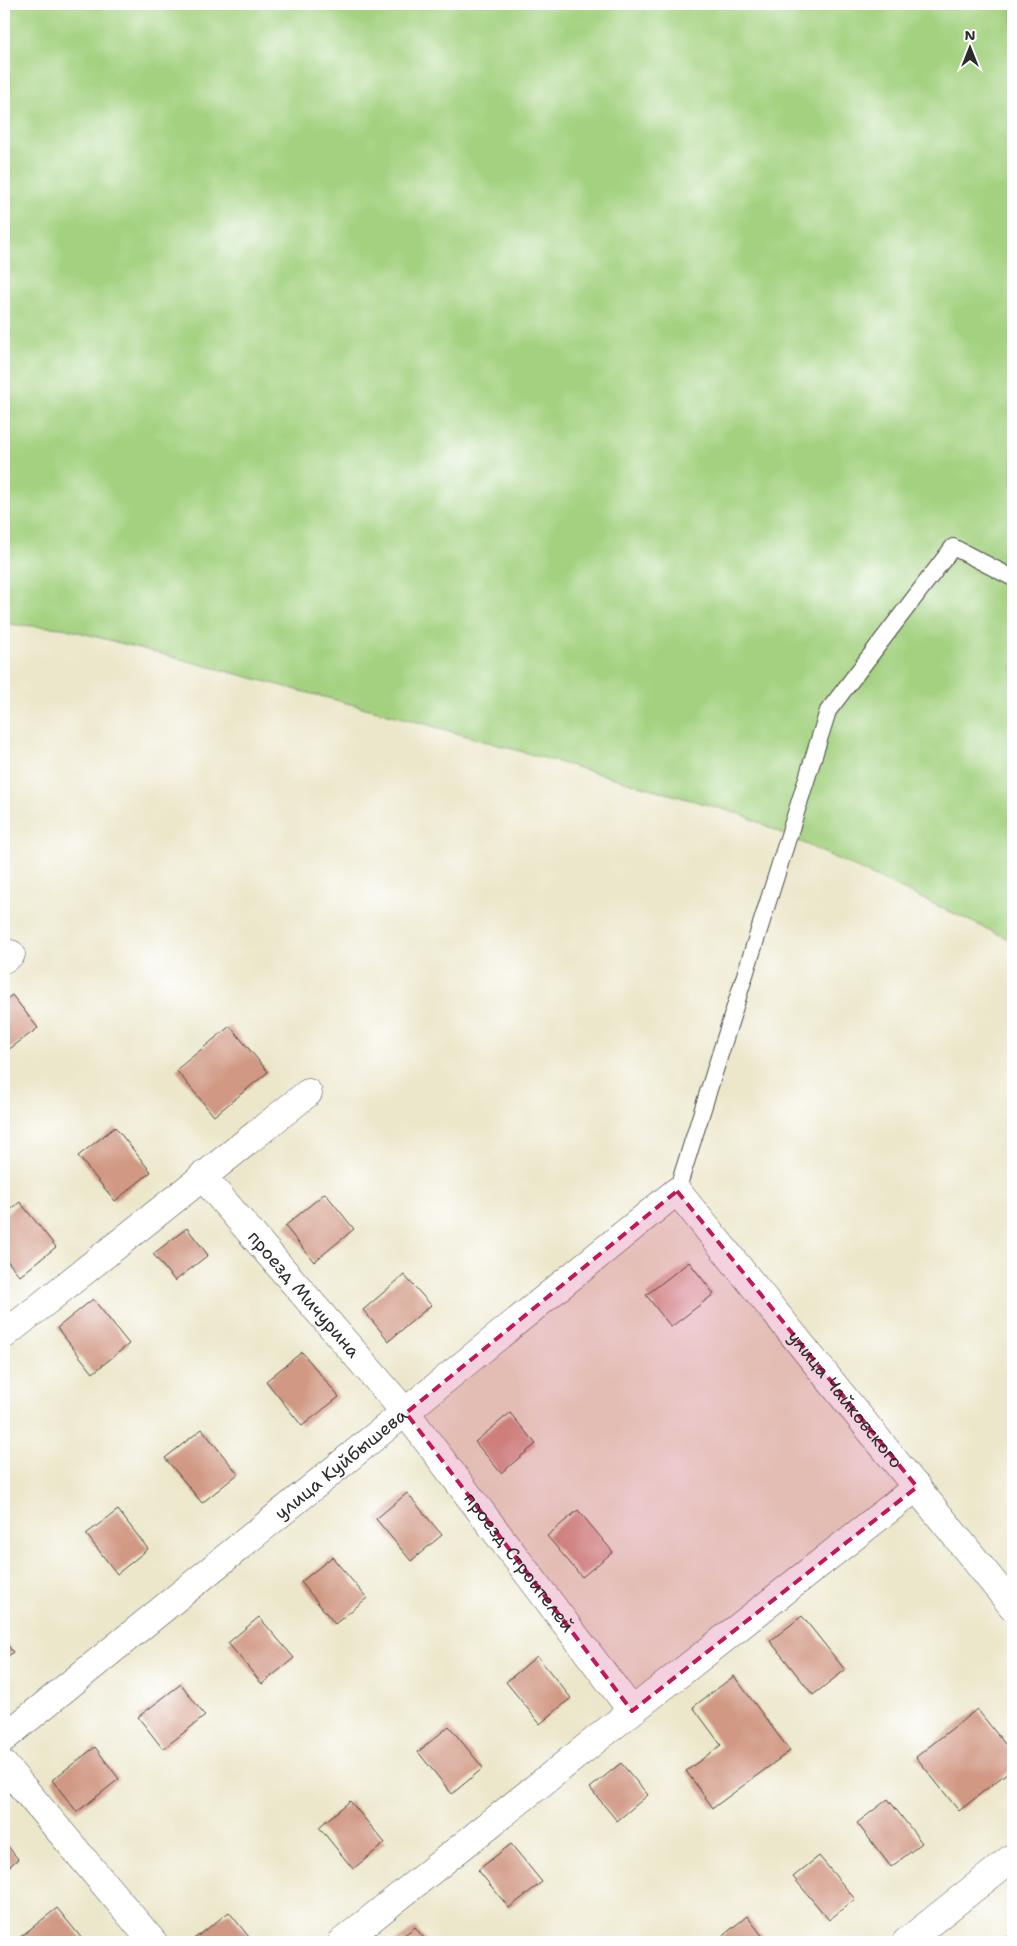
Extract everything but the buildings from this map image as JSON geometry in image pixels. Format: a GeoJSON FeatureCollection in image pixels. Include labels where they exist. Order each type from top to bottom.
{"type":"FeatureCollection","features":[{"type":"Feature","properties":{"kind":"street"},"geometry":{"type":"LineString","coordinates":[[4,1335],[308,1093]]}},
{"type":"Feature","properties":{"kind":"street","name":"проезд Мичурина"},"geometry":{"type":"LineString","coordinates":[[202,1176],[406,1413]]}},
{"type":"Feature","properties":{"kind":"street","name":"улица Куйбышева"},"geometry":{"type":"LineString","coordinates":[[4,1738],[677,1192]]}},
{"type":"Feature","properties":{"kind":"street","name":"улица Чайковского"},"geometry":{"type":"LineString","coordinates":[[677,1192],[1013,1606]]}},
{"type":"Feature","properties":{"kind":"street","name":"проезд Строителей"},"geometry":{"type":"LineString","coordinates":[[406,1413],[632,1711]]}},
{"type":"Feature","properties":{"kind":"street"},"geometry":{"type":"LineString","coordinates":[[342,1942],[917,1487]]}},
{"type":"Feature","properties":{"kind":"street"},"geometry":{"type":"LineString","coordinates":[[4,1765],[152,1942]]}},
{"type":"Feature","properties":{"kind":"street"},"geometry":{"type":"LineString","coordinates":[[906,1942],[1013,1857]]}},
{"type":"Feature","properties":{"kind":"lane"},"geometry":{"type":"LineString","coordinates":[[677,1192],[828,711],[953,547],[1013,578]]}},
{"type":"Feature","properties":{"kind":"highlighted area"},"geometry":{"type":"Polygon","coordinates":[[[677,1191],[917,1487],[632,1711],[406,1413],[677,1191]]]}},
{"type":"Feature","properties":{"kind":"green space"},"geometry":{"type":"Polygon","coordinates":[[[4,4],[1013,4],[1013,941],[743,815],[411,720],[63,628],[4,624],[4,4]]]}}]}
